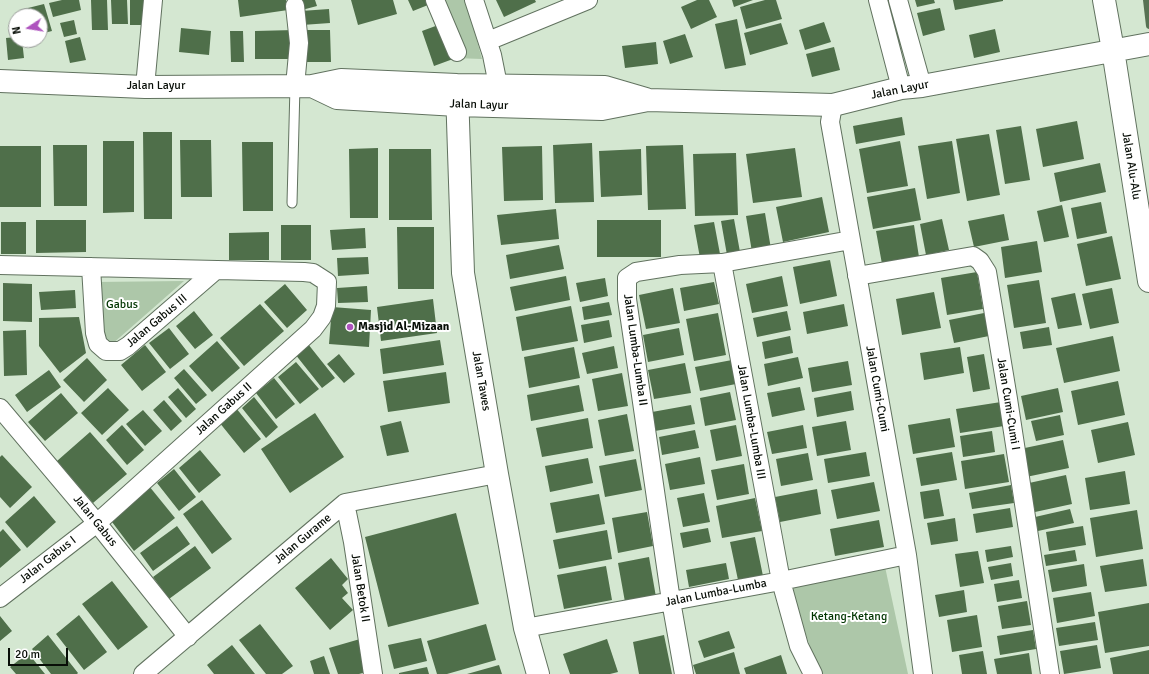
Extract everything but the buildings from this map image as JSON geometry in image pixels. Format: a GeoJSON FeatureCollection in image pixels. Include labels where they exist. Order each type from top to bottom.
{"type":"FeatureCollection","features":[{"type":"Feature","properties":{"kind":"street"},"geometry":{"type":"LineString","coordinates":[[151,87],[153,0]]}},
{"type":"Feature","properties":{"kind":"street"},"geometry":{"type":"LineString","coordinates":[[151,87],[162,0]]}},
{"type":"Feature","properties":{"kind":"street"},"geometry":{"type":"LineString","coordinates":[[435,0],[457,52]]}},
{"type":"Feature","properties":{"kind":"street"},"geometry":{"type":"LineString","coordinates":[[474,0],[492,55],[498,96]]}},
{"type":"Feature","properties":{"kind":"street"},"geometry":{"type":"LineString","coordinates":[[488,41],[588,0]]}},
{"type":"Feature","properties":{"kind":"street"},"geometry":{"type":"LineString","coordinates":[[878,0],[911,87]]}},
{"type":"Feature","properties":{"kind":"street"},"geometry":{"type":"LineString","coordinates":[[898,0],[911,87]]}},
{"type":"Feature","properties":{"kind":"street","name":"Jalan Alu-Alu"},"geometry":{"type":"LineString","coordinates":[[1104,0],[1130,47],[1149,281]]}},
{"type":"Feature","properties":{"kind":"street"},"geometry":{"type":"LineString","coordinates":[[295,6],[304,86]]}},
{"type":"Feature","properties":{"kind":"street","name":"Jalan Layur"},"geometry":{"type":"LineString","coordinates":[[0,81],[151,87],[304,86],[337,98],[457,95],[498,96],[602,109],[648,100],[833,105],[911,87],[1130,47]]}},
{"type":"Feature","properties":{"kind":"street","name":"Jalan Tawes"},"geometry":{"type":"LineString","coordinates":[[457,95],[463,273],[525,628],[538,674]]}},
{"type":"Feature","properties":{"kind":"street","name":"Jalan Cumi-Cumi"},"geometry":{"type":"LineString","coordinates":[[833,105],[830,122],[907,555],[923,674]]}},
{"type":"Feature","properties":{"kind":"street","name":"Jalan Lumba-Lumba II"},"geometry":{"type":"LineString","coordinates":[[671,601],[627,299],[627,278],[636,272],[680,265],[722,263],[851,240]]}},
{"type":"Feature","properties":{"kind":"street","name":"Jalan Cumi-Cumi I"},"geometry":{"type":"LineString","coordinates":[[857,276],[973,256],[980,261],[987,272],[1050,674]]}},
{"type":"Feature","properties":{"kind":"street","name":"Jalan Lumba-Lumba III"},"geometry":{"type":"LineString","coordinates":[[722,263],[781,580],[799,646],[813,674]]}},
{"type":"Feature","properties":{"kind":"street"},"geometry":{"type":"LineString","coordinates":[[0,265],[216,270]]}},
{"type":"Feature","properties":{"kind":"street","name":"Jalan Gabus III"},"geometry":{"type":"LineString","coordinates":[[90,267],[95,333],[98,344],[106,351],[120,351],[128,346],[216,270]]}},
{"type":"Feature","properties":{"kind":"street","name":"Jalan Gabus II"},"geometry":{"type":"LineString","coordinates":[[97,523],[313,329],[322,317],[326,306],[327,282],[313,273],[216,270]]}},
{"type":"Feature","properties":{"kind":"street","name":"Jalan Gabus"},"geometry":{"type":"LineString","coordinates":[[4,419],[97,523],[188,636]]}},
{"type":"Feature","properties":{"kind":"street","name":"Jalan Gurame"},"geometry":{"type":"LineString","coordinates":[[143,674],[345,503],[497,474]]}},
{"type":"Feature","properties":{"kind":"street","name":"Jalan Betok II"},"geometry":{"type":"LineString","coordinates":[[345,503],[353,542],[373,674]]}},
{"type":"Feature","properties":{"kind":"street","name":"Jalan Gabus I"},"geometry":{"type":"LineString","coordinates":[[0,598],[97,523]]}},
{"type":"Feature","properties":{"kind":"street","name":"Jalan Lumba-Lumba"},"geometry":{"type":"LineString","coordinates":[[525,628],[907,555]]}},
{"type":"Feature","properties":{"kind":"street"},"geometry":{"type":"LineString","coordinates":[[671,601],[684,674]]}},
{"type":"Feature","properties":{"kind":"lane"},"geometry":{"type":"LineString","coordinates":[[292,203],[304,86]]}},
{"type":"Feature","properties":{"kind":"green space"},"geometry":{"type":"Polygon","coordinates":[[[436,0],[466,0],[482,59],[455,58],[436,0]]]}},
{"type":"Feature","properties":{"kind":"green space","name":"Gabus"},"geometry":{"type":"Polygon","coordinates":[[[184,281],[111,345],[105,337],[95,282],[184,281]]]}},
{"type":"Feature","properties":{"kind":"green space","name":"Ketang-Ketang"},"geometry":{"type":"Polygon","coordinates":[[[884,562],[908,674],[820,674],[787,582],[884,562]]]}},
{"type":"Feature","properties":{"kind":"waterway"},"geometry":{"type":"LineString","coordinates":[[1146,0],[1149,26]]}},
{"type":"Feature","properties":{"kind":"place","name":"Masjid Al-Mizaan"},"geometry":{"type":"Point","coordinates":[350,327]}}]}
